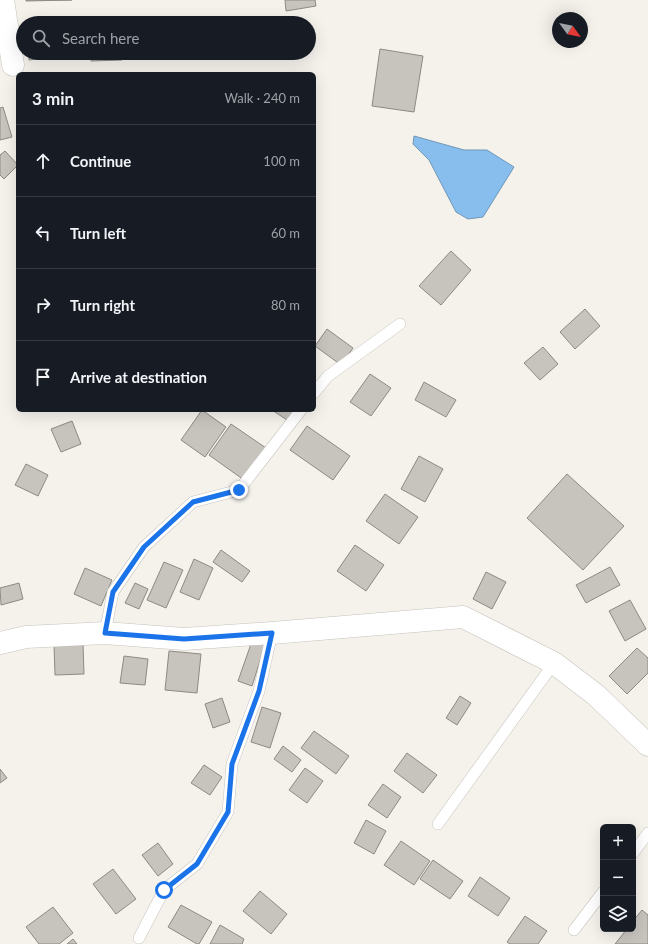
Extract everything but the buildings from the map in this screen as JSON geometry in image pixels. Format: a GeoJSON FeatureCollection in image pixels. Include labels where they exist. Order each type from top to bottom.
{"type":"FeatureCollection","features":[{"type":"Feature","properties":{"kind":"street"},"geometry":{"type":"LineString","coordinates":[[3,0],[13,65]]}},
{"type":"Feature","properties":{"kind":"street"},"geometry":{"type":"LineString","coordinates":[[0,642],[26,637],[105,633],[184,639],[463,618],[554,663],[596,695],[648,745]]}},
{"type":"Feature","properties":{"kind":"lane"},"geometry":{"type":"LineString","coordinates":[[316,391],[328,376],[400,324]]}},
{"type":"Feature","properties":{"kind":"lane"},"geometry":{"type":"LineString","coordinates":[[105,633],[113,592],[144,547],[193,502],[239,490],[299,412]]}},
{"type":"Feature","properties":{"kind":"lane"},"geometry":{"type":"LineString","coordinates":[[139,938],[164,890],[197,864],[228,812],[232,764],[259,691],[272,633]]}},
{"type":"Feature","properties":{"kind":"lane"},"geometry":{"type":"LineString","coordinates":[[438,824],[554,663]]}},
{"type":"Feature","properties":{"kind":"lane"},"geometry":{"type":"LineString","coordinates":[[636,849],[648,834]]}},
{"type":"Feature","properties":{"kind":"lane"},"geometry":{"type":"LineString","coordinates":[[574,930],[600,896]]}},
{"type":"Feature","properties":{"kind":"water"},"geometry":{"type":"Polygon","coordinates":[[[414,136],[464,150],[487,150],[514,167],[483,217],[468,219],[456,212],[429,160],[413,144],[414,136]]]}},
{"type":"Feature","properties":{"kind":"route"},"geometry":{"type":"LineString","coordinates":[[164,890],[197,864],[228,812],[232,764],[259,691],[272,633],[184,639],[105,633],[113,592],[144,547],[193,502],[239,490]]}}]}
